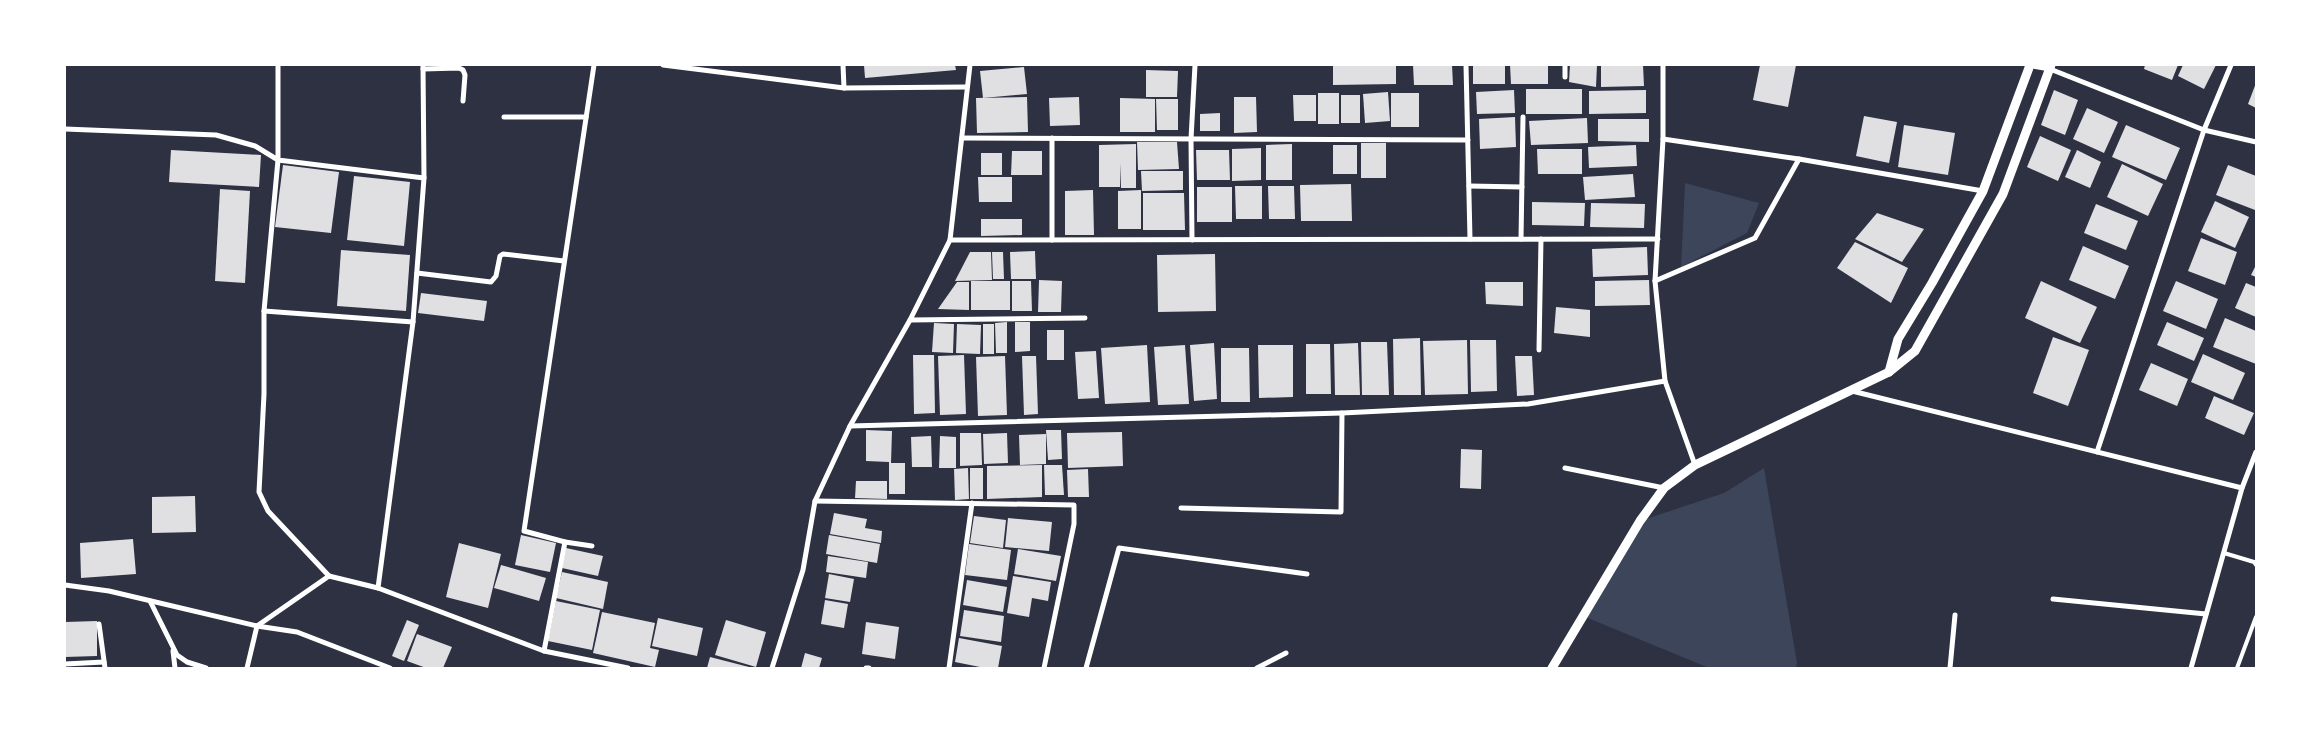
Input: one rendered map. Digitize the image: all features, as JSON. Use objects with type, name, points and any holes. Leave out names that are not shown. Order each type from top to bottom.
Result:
[{"type":"street","points":[[278,65],[278,160],[264,311],[264,394],[259,492],[268,511],[329,576],[378,588],[544,651],[628,668]]},
{"type":"street","points":[[592,546],[565,542],[524,531],[594,65]]},
{"type":"street","points":[[663,65],[844,88],[966,88]]},
{"type":"street","points":[[843,65],[844,88]]},
{"type":"street","points":[[772,668],[803,570],[815,501],[850,426],[910,320],[950,240],[970,65]]},
{"type":"street","points":[[1192,240],[1191,139],[1195,65]]},
{"type":"street","points":[[1466,65],[1470,239]]},
{"type":"street","points":[[1565,65],[1565,77]]},
{"type":"street","points":[[1663,65],[1663,140],[1655,281],[1665,381],[1695,465]]},
{"type":"street","points":[[1888,372],[1898,339],[1932,283],[1983,191],[2029,65],[2050,67],[2204,130],[2256,142]]},
{"type":"street","points":[[2097,452],[2204,130],[2232,65]]},
{"type":"street","points":[[378,588],[413,322],[424,178],[423,67],[459,68],[463,70],[465,75],[463,102]]},
{"type":"street","points":[[1552,668],[1640,521],[1664,488],[1695,465],[1888,372],[1915,351],[2003,194],[2050,67]]},
{"type":"street","points":[[1521,239],[1523,116]]},
{"type":"street","points":[[504,117],[586,117]]},
{"type":"street","points":[[65,129],[216,136],[255,146],[278,160],[424,178]]},
{"type":"street","points":[[962,138],[1468,140]]},
{"type":"street","points":[[1052,138],[1052,240]]},
{"type":"street","points":[[1663,140],[1799,159],[1983,191]]},
{"type":"street","points":[[1655,281],[1755,238],[1799,159]]},
{"type":"street","points":[[1469,186],[1522,187]]},
{"type":"street","points":[[1539,350],[1541,239]]},
{"type":"street","points":[[950,240],[1658,239]]},
{"type":"street","points":[[417,273],[492,282],[496,276],[500,256],[503,254],[564,261]]},
{"type":"street","points":[[264,311],[413,322]]},
{"type":"street","points":[[910,320],[1084,318]]},
{"type":"street","points":[[850,426],[1342,413],[1528,404],[1665,381]]},
{"type":"street","points":[[1850,391],[2242,488]]},
{"type":"street","points":[[1181,508],[1341,512],[1342,413]]},
{"type":"street","points":[[2190,668],[2242,488],[2256,452]]},
{"type":"street","points":[[1565,468],[1664,488]]},
{"type":"street","points":[[815,501],[1074,504],[1074,524],[1044,668]]},
{"type":"street","points":[[949,668],[972,503]]},
{"type":"street","points":[[544,651],[565,542]]},
{"type":"street","points":[[1086,668],[1119,548],[1307,574]]},
{"type":"street","points":[[247,668],[257,626],[329,576]]},
{"type":"street","points":[[65,585],[109,591],[257,626],[296,632],[390,668]]},
{"type":"street","points":[[2053,599],[2206,614]]},
{"type":"street","points":[[150,601],[177,655],[187,662],[206,668]]},
{"type":"street","points":[[1950,668],[1955,614]]},
{"type":"street","points":[[65,664],[104,665],[99,624]]},
{"type":"street","points":[[173,648],[175,668]]},
{"type":"street","points":[[1257,668],[1286,653]]},
{"type":"lane","points":[[2224,553],[2254,562],[2256,565]]},
{"type":"lane","points":[[2237,668],[2256,618]]},
{"type":"shaded area","points":[[1685,183],[1759,203],[1747,233],[1681,267]]},
{"type":"shaded area","points":[[1764,468],[1797,663],[1796,668],[1709,668],[1583,616],[1640,521],[1724,493]]},
{"type":"building","points":[[864,65],[955,65],[956,70],[865,78]]},
{"type":"building","points":[[1333,65],[1396,65],[1396,84],[1333,85]]},
{"type":"building","points":[[1413,65],[1452,65],[1453,85],[1414,85]]},
{"type":"building","points":[[1473,65],[1505,65],[1505,84],[1473,84]]},
{"type":"building","points":[[1510,65],[1548,65],[1548,84],[1511,84]]},
{"type":"building","points":[[1570,65],[1597,65],[1596,87],[1569,82]]},
{"type":"building","points":[[1601,65],[1643,65],[1644,86],[1601,87]]},
{"type":"building","points":[[1760,65],[1796,65],[1788,107],[1753,100]]},
{"type":"building","points":[[2145,65],[2178,65],[2172,80],[2144,69]]},
{"type":"building","points":[[2183,65],[2216,65],[2204,89],[2178,76]]},
{"type":"building","points":[[1024,67],[1027,94],[983,98],[980,71]]},
{"type":"building","points":[[1146,70],[1178,71],[1177,97],[1146,97]]},
{"type":"building","points":[[2256,83],[2256,108],[2248,104]]},
{"type":"building","points":[[1526,89],[1582,89],[1582,114],[1526,114]]},
{"type":"building","points":[[1514,90],[1515,113],[1477,114],[1476,92]]},
{"type":"building","points":[[1646,90],[1646,113],[1589,114],[1589,91]]},
{"type":"building","points":[[2054,90],[2078,100],[2065,135],[2041,125]]},
{"type":"building","points":[[1388,92],[1390,121],[1365,123],[1363,94]]},
{"type":"building","points":[[1318,93],[1339,93],[1339,124],[1318,124]]},
{"type":"building","points":[[1391,93],[1419,93],[1419,127],[1391,127]]},
{"type":"building","points":[[1293,95],[1316,95],[1316,121],[1294,121]]},
{"type":"building","points":[[1341,95],[1360,95],[1360,123],[1341,123]]},
{"type":"building","points":[[1027,97],[1028,132],[977,133],[976,98]]},
{"type":"building","points":[[1079,97],[1080,125],[1050,126],[1049,98]]},
{"type":"building","points":[[1234,97],[1256,97],[1257,132],[1234,133]]},
{"type":"building","points":[[1120,98],[1155,99],[1155,132],[1120,132]]},
{"type":"building","points":[[1156,99],[1178,99],[1178,130],[1157,130]]},
{"type":"building","points":[[2087,108],[2118,122],[2104,153],[2073,139]]},
{"type":"building","points":[[1220,113],[1220,131],[1200,131],[1200,114]]},
{"type":"building","points":[[1864,116],[1897,122],[1889,163],[1856,156]]},
{"type":"building","points":[[1515,117],[1516,147],[1480,149],[1479,119]]},
{"type":"building","points":[[1587,118],[1588,143],[1531,145],[1529,121]]},
{"type":"building","points":[[1598,119],[1649,119],[1649,142],[1598,141]]},
{"type":"building","points":[[1904,125],[1955,133],[1948,175],[1898,167]]},
{"type":"building","points":[[2126,125],[2180,148],[2166,180],[2112,157]]},
{"type":"building","points":[[2040,136],[2071,150],[2058,181],[2027,167]]},
{"type":"building","points":[[1137,142],[1177,142],[1179,169],[1138,170]]},
{"type":"building","points":[[1361,143],[1386,143],[1386,178],[1361,178]]},
{"type":"building","points":[[1136,144],[1136,188],[1121,188],[1120,163],[1120,187],[1099,187],[1099,145]]},
{"type":"building","points":[[1292,144],[1292,180],[1266,180],[1266,145]]},
{"type":"building","points":[[1333,145],[1357,145],[1357,174],[1333,174]]},
{"type":"building","points":[[1636,145],[1637,166],[1589,168],[1588,147]]},
{"type":"building","points":[[1261,148],[1261,180],[1232,181],[1232,149]]},
{"type":"building","points":[[1537,149],[1582,149],[1582,174],[1538,174]]},
{"type":"building","points":[[171,150],[261,155],[259,187],[169,182]]},
{"type":"building","points":[[1196,150],[1229,150],[1230,180],[1197,180]]},
{"type":"building","points":[[2077,150],[2101,162],[2090,188],[2065,177]]},
{"type":"building","points":[[1012,151],[1042,151],[1042,175],[1011,175]]},
{"type":"building","points":[[981,153],[1002,153],[1002,175],[981,175]]},
{"type":"building","points":[[2122,164],[2163,184],[2148,216],[2107,197]]},
{"type":"building","points":[[283,165],[339,172],[331,233],[275,227]]},
{"type":"building","points":[[2228,165],[2256,176],[2255,210],[2216,195]]},
{"type":"building","points":[[1141,171],[1183,171],[1183,190],[1142,191]]},
{"type":"building","points":[[1633,174],[1635,197],[1585,200],[1583,177]]},
{"type":"building","points":[[354,176],[410,182],[404,246],[347,240]]},
{"type":"building","points":[[978,177],[1012,177],[1012,202],[979,202]]},
{"type":"building","points":[[1351,184],[1352,221],[1301,221],[1300,185]]},
{"type":"building","points":[[1235,186],[1262,186],[1262,219],[1236,219]]},
{"type":"building","points":[[1268,186],[1294,186],[1295,219],[1269,219]]},
{"type":"building","points":[[1197,187],[1232,187],[1232,222],[1197,222]]},
{"type":"building","points":[[220,189],[250,191],[245,283],[215,281]]},
{"type":"building","points":[[1093,190],[1094,235],[1065,235],[1065,191]]},
{"type":"building","points":[[1141,190],[1141,229],[1118,229],[1118,191]]},
{"type":"building","points":[[1143,193],[1184,193],[1185,230],[1143,230]]},
{"type":"building","points":[[2215,201],[2249,217],[2235,248],[2201,232]]},
{"type":"building","points":[[1532,202],[1585,203],[1584,226],[1532,225]]},
{"type":"building","points":[[1591,203],[1645,204],[1644,228],[1590,227]]},
{"type":"building","points":[[2096,204],[2138,221],[2126,250],[2084,233]]},
{"type":"building","points":[[1877,213],[1924,229],[1902,262],[1855,239]]},
{"type":"building","points":[[981,219],[1022,219],[1022,235],[981,236]]},
{"type":"building","points":[[2201,238],[2237,252],[2225,285],[2188,271]]},
{"type":"building","points":[[1855,242],[1908,268],[1891,303],[1837,268]]},
{"type":"building","points":[[2083,246],[2129,266],[2115,299],[2069,280]]},
{"type":"building","points":[[1647,247],[1648,275],[1593,277],[1592,249]]},
{"type":"building","points":[[341,250],[410,255],[406,311],[337,306]]},
{"type":"building","points":[[1035,251],[1036,279],[1011,279],[1010,252]]},
{"type":"building","points":[[970,252],[991,252],[992,280],[955,281]]},
{"type":"building","points":[[992,252],[1003,252],[1004,279],[993,279]]},
{"type":"building","points":[[1215,254],[1216,311],[1158,312],[1157,255]]},
{"type":"building","points":[[2256,265],[2256,277],[2251,275]]},
{"type":"building","points":[[1039,280],[1062,281],[1061,312],[1038,312]]},
{"type":"building","points":[[1649,280],[1650,305],[1595,306],[1595,281]]},
{"type":"building","points":[[971,281],[1010,281],[1010,310],[971,310]]},
{"type":"building","points":[[1012,281],[1031,281],[1032,311],[1012,311]]},
{"type":"building","points":[[2041,281],[2097,307],[2080,343],[2025,318]]},
{"type":"building","points":[[2176,281],[2218,299],[2206,329],[2163,311]]},
{"type":"building","points":[[957,282],[969,282],[969,310],[938,309]]},
{"type":"building","points":[[1485,282],[1523,282],[1523,306],[1486,304]]},
{"type":"building","points":[[2246,283],[2256,287],[2256,317],[2235,308]]},
{"type":"building","points":[[421,293],[487,301],[484,321],[418,313]]},
{"type":"building","points":[[1556,307],[1590,310],[1590,337],[1554,333]]},
{"type":"building","points":[[2225,318],[2256,331],[2256,364],[2213,347]]},
{"type":"building","points":[[1007,322],[1007,353],[996,353],[995,323]]},
{"type":"building","points":[[1015,322],[1030,322],[1030,351],[1015,352]]},
{"type":"building","points":[[2167,322],[2204,338],[2194,361],[2157,345]]},
{"type":"building","points":[[934,323],[954,324],[953,353],[932,352]]},
{"type":"building","points":[[957,324],[981,325],[980,354],[956,353]]},
{"type":"building","points":[[983,324],[994,324],[994,354],[983,354]]},
{"type":"building","points":[[1047,330],[1064,330],[1064,360],[1047,360]]},
{"type":"building","points":[[2053,337],[2089,350],[2068,406],[2033,393]]},
{"type":"building","points":[[1420,338],[1421,395],[1394,395],[1393,339]]},
{"type":"building","points":[[1467,340],[1468,394],[1425,395],[1423,341]]},
{"type":"building","points":[[1470,340],[1496,340],[1497,391],[1471,392]]},
{"type":"building","points":[[1361,342],[1387,342],[1389,395],[1362,395]]},
{"type":"building","points":[[1214,343],[1217,399],[1194,401],[1190,345]]},
{"type":"building","points":[[1358,343],[1360,395],[1335,395],[1334,344]]},
{"type":"building","points":[[1306,344],[1330,344],[1331,394],[1306,394]]},
{"type":"building","points":[[1147,345],[1150,402],[1105,404],[1101,348]]},
{"type":"building","points":[[1185,345],[1189,404],[1158,405],[1154,347]]},
{"type":"building","points":[[1258,345],[1293,345],[1293,397],[1259,398]]},
{"type":"building","points":[[1221,348],[1249,348],[1250,402],[1221,402]]},
{"type":"building","points":[[1096,351],[1099,398],[1078,399],[1075,352]]},
{"type":"building","points":[[2203,354],[2245,373],[2233,400],[2191,382]]},
{"type":"building","points":[[913,355],[934,355],[935,413],[914,414]]},
{"type":"building","points":[[964,355],[966,414],[940,415],[938,356]]},
{"type":"building","points":[[1005,356],[1007,415],[978,416],[976,357]]},
{"type":"building","points":[[1022,356],[1036,356],[1038,414],[1024,415]]},
{"type":"building","points":[[1515,356],[1532,356],[1534,395],[1517,396]]},
{"type":"building","points":[[2151,363],[2188,379],[2177,406],[2139,390]]},
{"type":"building","points":[[2214,396],[2254,413],[2244,435],[2205,418]]},
{"type":"building","points":[[866,430],[892,431],[891,463],[905,463],[905,494],[889,494],[889,462],[866,461]]},
{"type":"building","points":[[1046,430],[1061,430],[1062,459],[1048,460]]},
{"type":"building","points":[[1122,432],[1123,466],[1068,468],[1067,433]]},
{"type":"building","points":[[960,433],[981,433],[982,465],[960,466]]},
{"type":"building","points":[[1007,433],[1008,463],[984,464],[983,434]]},
{"type":"building","points":[[1046,434],[1046,464],[1020,465],[1019,435]]},
{"type":"building","points":[[931,436],[932,467],[912,467],[911,437]]},
{"type":"building","points":[[940,436],[956,437],[956,468],[939,468]]},
{"type":"building","points":[[1461,449],[1482,450],[1481,489],[1460,488]]},
{"type":"building","points":[[1042,465],[1042,497],[987,499],[987,466]]},
{"type":"building","points":[[1044,465],[1062,465],[1064,495],[1045,495]]},
{"type":"building","points":[[968,468],[969,499],[955,500],[954,469]]},
{"type":"building","points":[[970,468],[983,468],[983,499],[970,499]]},
{"type":"building","points":[[1088,469],[1089,497],[1068,497],[1067,470]]},
{"type":"building","points":[[856,481],[887,481],[887,499],[855,498]]},
{"type":"building","points":[[195,496],[196,532],[152,533],[152,497]]},
{"type":"building","points":[[834,513],[867,519],[865,528],[882,531],[881,543],[830,534]]},
{"type":"building","points":[[974,516],[1006,520],[1003,548],[970,543]]},
{"type":"building","points":[[1008,518],[1052,522],[1049,551],[1005,547]]},
{"type":"building","points":[[521,535],[556,543],[550,572],[515,565]]},
{"type":"building","points":[[829,535],[880,544],[877,563],[826,554]]},
{"type":"building","points":[[133,539],[136,574],[81,578],[80,543]]},
{"type":"building","points":[[459,543],[501,554],[488,608],[446,597]]},
{"type":"building","points":[[969,544],[1011,550],[1007,580],[965,575]]},
{"type":"building","points":[[566,548],[603,556],[598,576],[562,568]]},
{"type":"building","points":[[1018,549],[1061,556],[1056,581],[1014,574]]},
{"type":"building","points":[[828,556],[868,562],[866,578],[826,572]]},
{"type":"building","points":[[501,565],[546,578],[539,601],[494,588]]},
{"type":"building","points":[[562,572],[608,582],[603,609],[556,598]]},
{"type":"building","points":[[829,574],[854,579],[850,602],[825,598]]},
{"type":"building","points":[[1013,576],[1051,582],[1048,601],[1032,598],[1029,617],[1007,613]]},
{"type":"building","points":[[967,580],[1007,587],[1003,612],[963,605]]},
{"type":"building","points":[[825,600],[848,604],[844,628],[821,624]]},
{"type":"building","points":[[556,601],[600,610],[592,650],[548,641]]},
{"type":"building","points":[[964,610],[1004,616],[1001,642],[960,636]]},
{"type":"building","points":[[602,612],[655,623],[650,648],[659,650],[655,667],[593,653]]},
{"type":"building","points":[[658,618],[703,628],[697,656],[652,646]]},
{"type":"building","points":[[407,620],[419,625],[404,661],[392,656]]},
{"type":"building","points":[[726,620],[766,632],[756,667],[715,655]]},
{"type":"building","points":[[97,621],[97,656],[65,657],[65,622]]},
{"type":"building","points":[[866,622],[899,627],[895,659],[862,654]]},
{"type":"building","points":[[417,634],[452,647],[443,668],[426,668],[407,661]]},
{"type":"building","points":[[959,638],[1002,646],[998,668],[985,668],[955,662]]},
{"type":"building","points":[[805,653],[822,658],[819,668],[801,668]]},
{"type":"building","points":[[710,657],[749,667],[707,668]]}]
